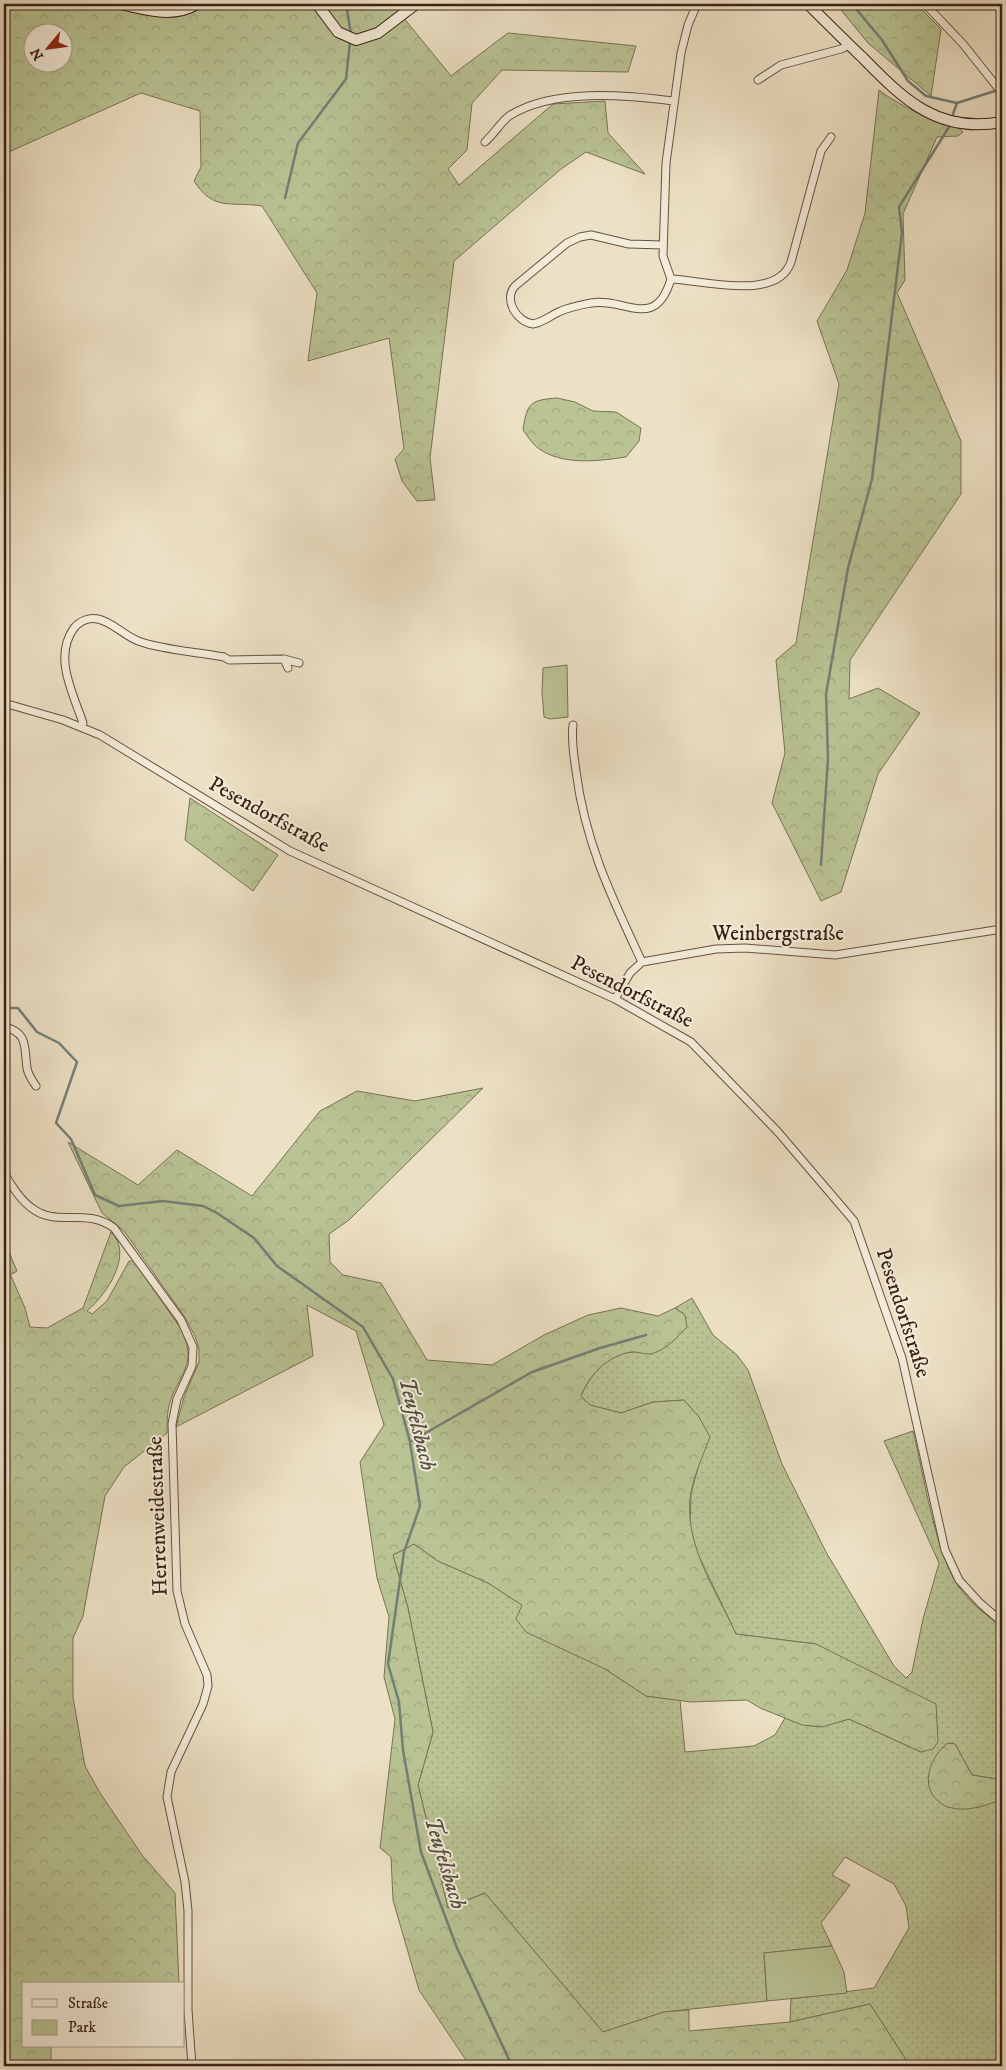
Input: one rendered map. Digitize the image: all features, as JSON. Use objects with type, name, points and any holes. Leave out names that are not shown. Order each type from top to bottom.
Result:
[{"type":"street","points":[[120,4],[169,13],[185,10],[197,4]]},
{"type":"street","points":[[317,4],[338,32],[356,40],[378,32],[416,4]]},
{"type":"street","points":[[671,279],[663,262],[666,163],[673,101],[684,38],[697,4]]},
{"type":"street","points":[[808,4],[896,91],[929,113],[943,119],[967,124],[1002,122]]},
{"type":"street","points":[[925,4],[966,48],[1002,93]]},
{"type":"street","points":[[758,80],[781,66],[833,52],[849,45]]},
{"type":"street","points":[[485,142],[508,117],[551,101],[580,96],[673,101]]},
{"type":"street","points":[[671,279],[746,287],[772,281],[784,274],[791,262],[823,147],[831,137]]},
{"type":"street","points":[[663,245],[629,244],[591,235],[580,236],[567,243],[515,286],[510,292],[510,300],[520,318],[533,324],[561,310],[595,302],[642,310],[651,307],[661,299],[671,279]]},
{"type":"street","points":[[82,727],[83,723],[68,683],[66,660],[72,632],[77,625],[88,619],[105,621],[122,634],[142,643],[224,657],[229,660],[284,659],[299,663]]},
{"type":"street","points":[[284,659],[288,668]]},
{"type":"street","name":"Pesendorfstraße","points":[[4,703],[82,727],[129,753],[290,851],[615,999],[691,1042],[772,1126],[854,1221],[902,1358],[945,1550],[959,1580],[980,1603],[1002,1622]]},
{"type":"street","points":[[573,725],[571,737],[580,802],[590,838],[601,874],[642,962],[630,973],[615,999]]},
{"type":"street","name":"Weinbergstraße","points":[[642,962],[716,949],[745,948],[835,955],[1002,929]]},
{"type":"street","points":[[4,1027],[16,1032],[25,1043],[27,1070],[36,1086]]},
{"type":"street","name":"Herrenweidestraße","points":[[4,1173],[24,1201],[41,1214],[49,1217],[98,1218],[114,1228],[181,1320],[193,1347],[192,1366],[177,1399],[172,1424],[176,1591],[185,1624],[207,1675],[208,1686],[202,1704],[170,1772],[167,1797],[186,1892],[188,2010],[192,2066]]},
{"type":"green space","points":[[4,4],[394,4],[451,76],[508,33],[636,46],[628,72],[502,70],[472,103],[467,150],[448,169],[459,185],[553,104],[605,101],[608,133],[645,174],[586,152],[561,169],[454,261],[430,458],[435,500],[417,501],[402,481],[395,459],[404,449],[389,338],[308,361],[317,293],[262,206],[216,201],[201,191],[194,181],[201,167],[200,111],[141,93],[4,154]]},
{"type":"green space","points":[[836,4],[916,4],[941,29],[931,96],[868,43]]},
{"type":"green space","points":[[879,90],[915,112],[963,132],[958,136],[937,137],[903,214],[905,280],[897,293],[961,441],[961,494],[850,660],[849,699],[878,688],[920,713],[878,774],[841,892],[821,901],[772,803],[785,753],[776,660],[796,643],[839,384],[817,321],[847,270],[865,213]]},
{"type":"green space","points":[[557,398],[575,402],[593,411],[616,412],[641,428],[639,441],[626,457],[581,461],[558,458],[548,454],[536,446],[523,430],[526,414],[531,405],[541,400]]},
{"type":"green space","points":[[567,665],[568,717],[550,719],[544,717],[543,668]]},
{"type":"green space","points":[[190,798],[278,855],[253,891],[185,840]]},
{"type":"green space","points":[[483,1088],[349,1220],[329,1234],[330,1262],[343,1275],[381,1283],[427,1360],[492,1365],[544,1335],[588,1315],[621,1308],[658,1316],[675,1308],[685,1315],[687,1327],[668,1345],[651,1354],[631,1352],[622,1354],[607,1362],[594,1374],[581,1396],[590,1405],[621,1413],[653,1402],[684,1400],[699,1417],[710,1437],[691,1492],[691,1529],[703,1565],[736,1634],[816,1644],[936,1704],[938,1742],[933,1749],[921,1752],[849,1719],[822,1727],[802,1725],[760,1708],[747,1700],[691,1702],[646,1696],[605,1669],[526,1632],[516,1619],[522,1605],[488,1583],[438,1561],[414,1544],[393,1555],[408,1608],[433,1732],[418,1785],[448,1908],[485,1893],[603,2032],[664,2012],[689,2010],[689,2031],[790,2022],[870,2004],[910,2066],[470,2066],[419,1990],[393,1900],[391,1857],[380,1848],[395,1719],[384,1677],[389,1617],[377,1578],[360,1462],[384,1425],[356,1331],[307,1305],[313,1356],[176,1427],[184,1397],[199,1362],[199,1349],[195,1336],[184,1316],[124,1231],[102,1213],[68,1142],[138,1185],[177,1150],[252,1196],[320,1111],[357,1091],[415,1101]]},
{"type":"green space","points":[[111,1232],[117,1241],[120,1251],[119,1262],[102,1295],[87,1311],[92,1314],[107,1301],[129,1261],[134,1261],[181,1329],[187,1348],[187,1363],[170,1404],[167,1418],[167,1433],[124,1467],[105,1496],[83,1616],[73,1638],[73,1697],[85,1766],[100,1793],[142,1855],[175,1893],[179,1982],[22,1982],[22,2048],[51,2048],[51,2066],[4,2066],[4,1279],[11,1276],[25,1308],[30,1327],[47,1328],[83,1308]]},
{"type":"green space","points":[[4,1240],[17,1271],[4,1279]]},
{"type":"green space","points":[[692,1298],[713,1335],[737,1355],[748,1370],[782,1464],[826,1552],[894,1666],[906,1678],[912,1672],[923,1619],[939,1563],[884,1441],[913,1431],[935,1527],[947,1564],[963,1593],[1002,1627],[1002,1780],[972,1775],[955,1744],[948,1743],[942,1748],[993,1803],[1002,1799],[1002,2066],[910,2066],[870,2004],[790,2022],[791,1999],[874,1988],[909,1928],[906,1906],[894,1884],[845,1857],[832,1875],[850,1885],[821,1923],[832,1946],[764,1953],[767,2001],[664,2012],[603,2032],[485,1893],[448,1908],[418,1785],[433,1732],[408,1608],[393,1555],[414,1544],[438,1561],[488,1583],[522,1605],[605,1669],[646,1696],[680,1700],[685,1752],[754,1746],[775,1735],[785,1718],[810,1726],[823,1726],[849,1719],[921,1752],[937,1741],[816,1644],[736,1634],[696,1550],[690,1525],[691,1493],[698,1468],[699,1417],[684,1400],[653,1402],[621,1413],[590,1405],[581,1396],[589,1381],[600,1367],[615,1357],[634,1352],[652,1354],[685,1315],[675,1308]]},
{"type":"green space","points":[[948,1743],[955,1744],[972,1775],[1002,1780],[1002,1799],[970,1809],[952,1808],[938,1801],[929,1787],[929,1770],[932,1762]]},
{"type":"green space","points":[[832,1946],[844,1972],[847,1993],[767,2001],[764,1953]]},
{"type":"waterway","points":[[346,4],[351,34]]},
{"type":"waterway","points":[[852,4],[882,40],[908,81],[926,96],[957,103],[998,90]]},
{"type":"waterway","points":[[285,198],[298,143],[346,79],[350,42]]},
{"type":"waterway","points":[[953,114],[957,103]]},
{"type":"waterway","points":[[821,865],[828,758],[826,694],[848,568],[872,479],[902,233],[899,207],[949,127]]},
{"type":"waterway","name":"Teufelsbach","points":[[4,1008],[18,1008],[37,1032],[59,1043],[77,1062],[56,1123],[71,1139],[95,1195],[119,1206],[163,1201],[203,1206],[217,1213],[254,1238],[277,1266],[363,1327],[393,1379],[410,1442],[420,1506],[404,1552],[388,1664],[399,1702],[403,1750],[421,1852],[457,1948],[512,2066]]},
{"type":"waterway","points":[[410,1442],[532,1372],[600,1348],[646,1335]]}]
